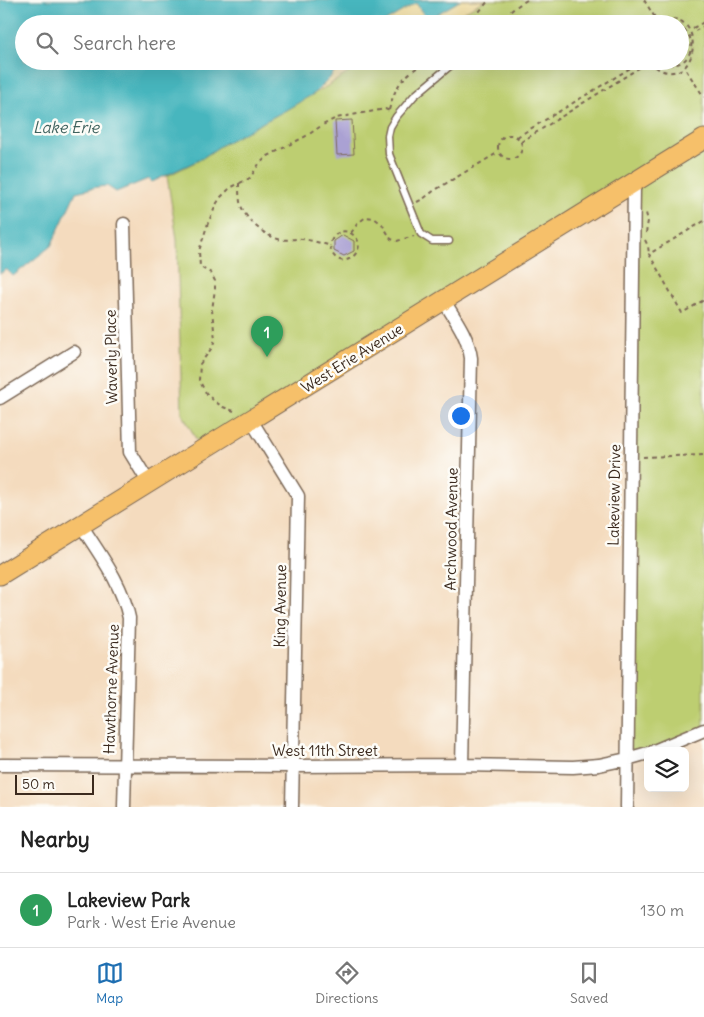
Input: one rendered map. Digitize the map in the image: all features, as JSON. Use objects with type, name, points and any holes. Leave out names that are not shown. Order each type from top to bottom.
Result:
[{"type":"main road","name":"West Erie Avenue","points":[[0,576],[704,139]]},
{"type":"street","name":"Lakeview Drive","points":[[627,807],[634,183]]},
{"type":"street","name":"Waverly Place","points":[[124,224],[130,452],[149,483]]},
{"type":"street","name":"Archwood Avenue","points":[[444,300],[466,338],[471,358],[462,766]]},
{"type":"street","points":[[0,398],[74,352]]},
{"type":"street","name":"King Avenue","points":[[251,420],[298,496],[292,807]]},
{"type":"street","name":"Hawthorne Avenue","points":[[81,525],[114,577],[124,599],[129,618],[124,807]]},
{"type":"street","points":[[664,747],[704,730]]},
{"type":"street","name":"West 11th Street","points":[[0,765],[573,767],[599,765],[644,754]]},
{"type":"lane","points":[[445,70],[414,96],[396,117],[390,127],[388,136],[390,154],[421,234],[432,241],[449,241]]},
{"type":"path","points":[[476,15],[489,0]]},
{"type":"path","points":[[508,15],[513,8],[527,0]]},
{"type":"path","points":[[644,0],[652,15]]},
{"type":"path","points":[[689,55],[692,48],[692,40],[689,33],[704,22]]},
{"type":"path","points":[[689,24],[695,31],[704,26]]},
{"type":"path","points":[[389,110],[396,90],[405,77],[415,70]]},
{"type":"path","points":[[517,137],[628,70]]},
{"type":"path","points":[[521,142],[636,70]]},
{"type":"path","points":[[660,70],[668,73],[683,70]]},
{"type":"path","points":[[687,70],[704,97]]},
{"type":"path","points":[[613,79],[616,83]]},
{"type":"path","points":[[586,96],[588,100]]},
{"type":"path","points":[[234,411],[214,401],[206,393],[200,380],[200,364],[215,340],[212,310],[215,289],[211,273],[200,267],[199,251],[208,223],[221,197],[230,188],[250,178],[259,164],[268,156],[336,118],[385,109],[389,110],[396,117]]},
{"type":"path","points":[[555,114],[558,119]]},
{"type":"path","points":[[509,134],[517,137],[521,142],[521,150],[513,158],[505,158],[499,152],[498,144],[502,137],[509,134]]},
{"type":"path","points":[[410,205],[499,152]]},
{"type":"path","points":[[239,183],[241,206],[246,215],[262,230],[275,238],[288,240],[302,239],[330,246]]},
{"type":"path","points":[[646,208],[648,221],[645,240],[649,254],[682,313],[704,300]]},
{"type":"path","points":[[350,233],[366,217],[374,218],[382,224],[391,239],[397,241],[421,234]]},
{"type":"path","points":[[649,254],[704,220]]},
{"type":"path","points":[[346,231],[356,238],[358,250],[351,260],[346,261],[332,255],[330,246],[333,237],[340,232],[346,231]]},
{"type":"path","points":[[631,457],[704,455]]},
{"type":"green space","points":[[461,0],[704,0],[704,730],[659,747],[644,747],[644,753],[627,759],[633,183],[202,450],[182,413],[177,239],[167,176],[201,159],[223,144],[314,93],[334,70],[689,70],[689,15],[411,15]]},
{"type":"sand","points":[[390,0],[485,0],[458,15],[371,15]]},
{"type":"sand","points":[[317,70],[354,70],[308,97],[305,90]]},
{"type":"water","name":"Lake Erie","points":[[0,0],[461,0],[436,15],[424,15],[416,3],[396,15],[15,15],[15,70],[336,70],[315,93],[223,144],[201,159],[152,182],[148,179],[116,192],[107,186],[76,192],[51,246],[13,276],[6,269],[0,274]]},
{"type":"building","points":[[352,120],[354,154],[337,155],[335,121]]},
{"type":"building","points":[[343,235],[354,241],[354,251],[344,256],[334,251],[334,241]]},
{"type":"place","name":"Lakeview Park","points":[[267,357]]}]
